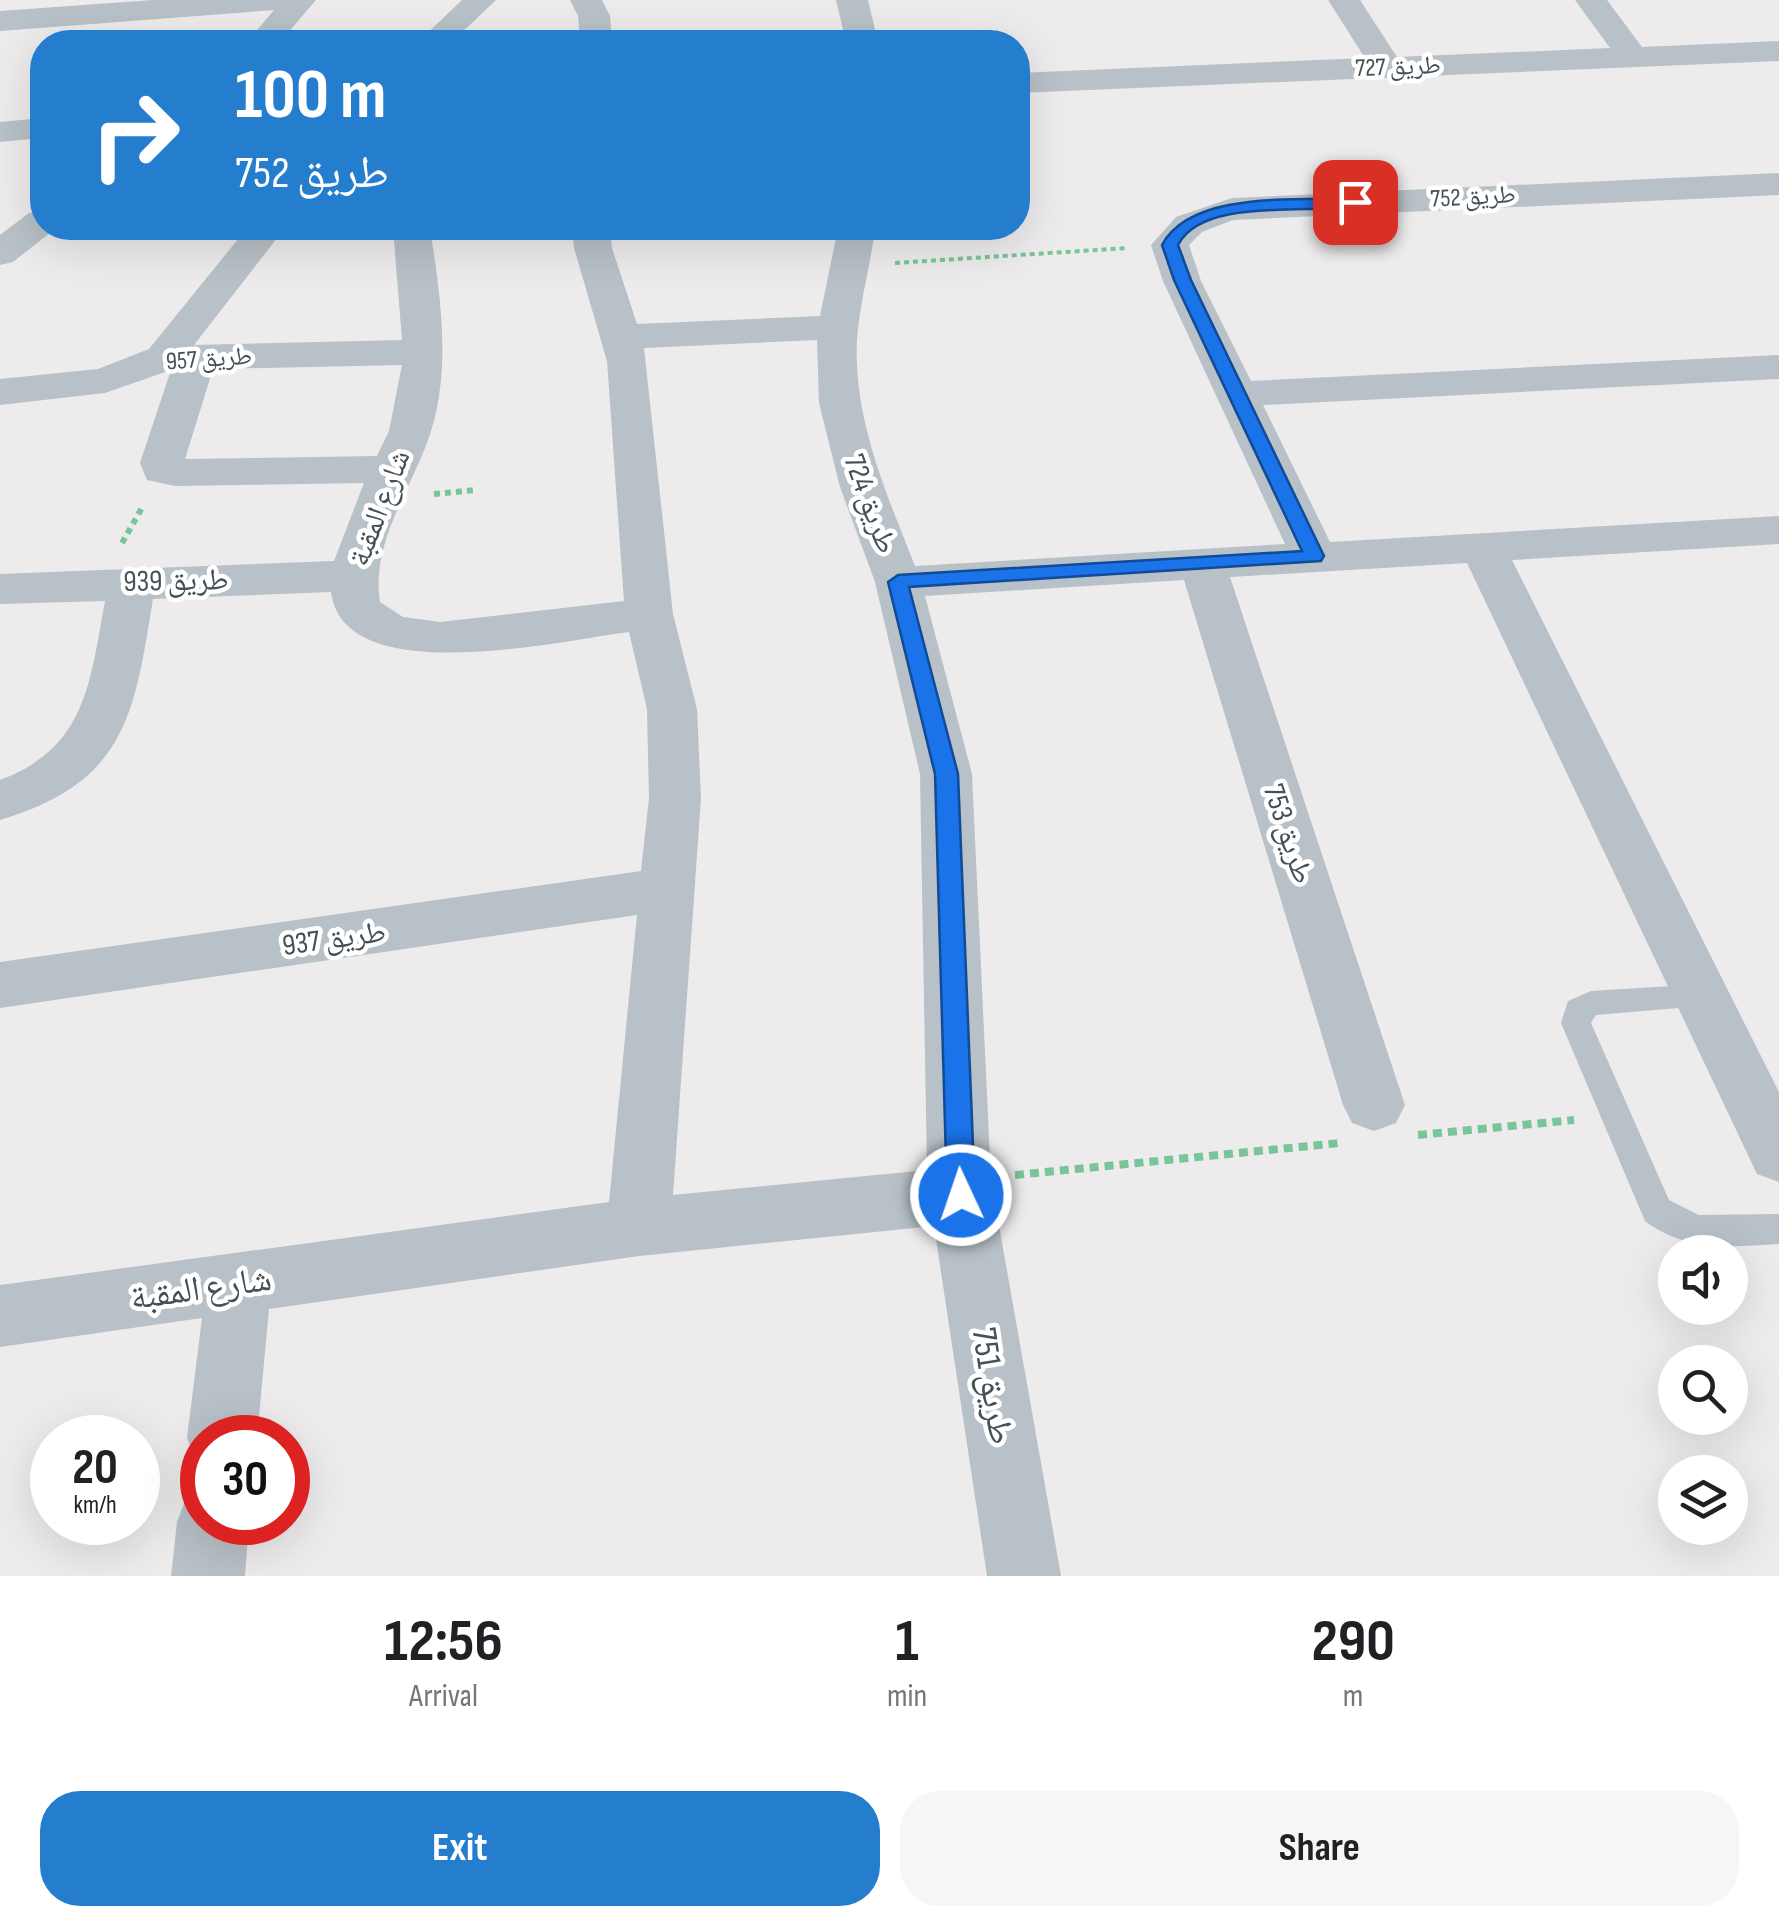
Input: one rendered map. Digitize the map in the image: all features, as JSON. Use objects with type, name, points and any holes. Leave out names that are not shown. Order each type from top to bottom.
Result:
[{"type":"street","points":[[0,21],[279,0]]},
{"type":"street","points":[[274,30],[300,0]]},
{"type":"street","points":[[447,30],[480,0]]},
{"type":"street","points":[[586,0],[594,16],[595,30]]},
{"type":"street","points":[[852,0],[859,30]]},
{"type":"street","points":[[1344,0],[1388,68]]},
{"type":"street","points":[[1591,0],[1633,57]]},
{"type":"street","name":"طريق 727","points":[[1030,83],[1779,51]]},
{"type":"street","points":[[0,132],[30,129]]},
{"type":"street","name":"طريق 752","points":[[1170,245],[1178,230],[1196,219],[1232,209],[1777,187]]},
{"type":"street","points":[[0,217],[30,219]]},
{"type":"street","points":[[0,254],[30,230]]},
{"type":"street","points":[[258,240],[180,358],[163,470],[175,473],[393,469]]},
{"type":"street","name":"شارع المقبة","points":[[413,240],[423,352],[421,388],[410,431],[378,500],[352,576],[357,610],[390,632],[440,638],[649,614]]},
{"type":"street","points":[[592,240],[628,361],[649,614],[672,709],[675,798],[639,1227]]},
{"type":"street","points":[[1170,245],[1182,280],[1314,556]]},
{"type":"street","name":"طريق 724","points":[[853,247],[838,327],[836,364],[848,444],[898,582],[946,774],[960,1188]]},
{"type":"street","points":[[621,337],[838,327]]},
{"type":"street","name":"طريق 957","points":[[0,392],[104,380],[180,358],[423,352]]},
{"type":"street","points":[[1239,394],[1779,366]]},
{"type":"street","points":[[898,582],[1779,530]]},
{"type":"street","points":[[1482,547],[1779,1155]]},
{"type":"street","name":"طريق 753","points":[[1202,563],[1366,1123]]},
{"type":"street","name":"طريق 939","points":[[0,589],[352,576]]},
{"type":"street","points":[[0,802],[26,794],[64,772],[92,744],[106,714],[116,582]]},
{"type":"street","name":"طريق 937","points":[[0,985],[668,890]]},
{"type":"street","name":"شارع المقبة","points":[[0,1316],[639,1227],[960,1188]]},
{"type":"street","name":"طريق 751","points":[[960,1188],[1024,1576]]},
{"type":"street","points":[[225,1415],[239,1284]]},
{"type":"street","points":[[208,1576],[211,1545]]},
{"type":"lane","points":[[1703,996],[1605,1000],[1579,1010],[1576,1022],[1657,1210],[1672,1224],[1692,1232],[1779,1230]]},
{"type":"path","points":[[853,247],[1170,245]]},
{"type":"path","points":[[116,582],[163,470]]},
{"type":"path","points":[[1416,1136],[1615,1116]]},
{"type":"path","points":[[960,1188],[1366,1123]]},
{"type":"route","points":[[961,1195],[946,774],[898,582],[1314,556],[1182,280],[1170,245],[1178,230],[1196,219],[1232,209],[1355,202]]}]
